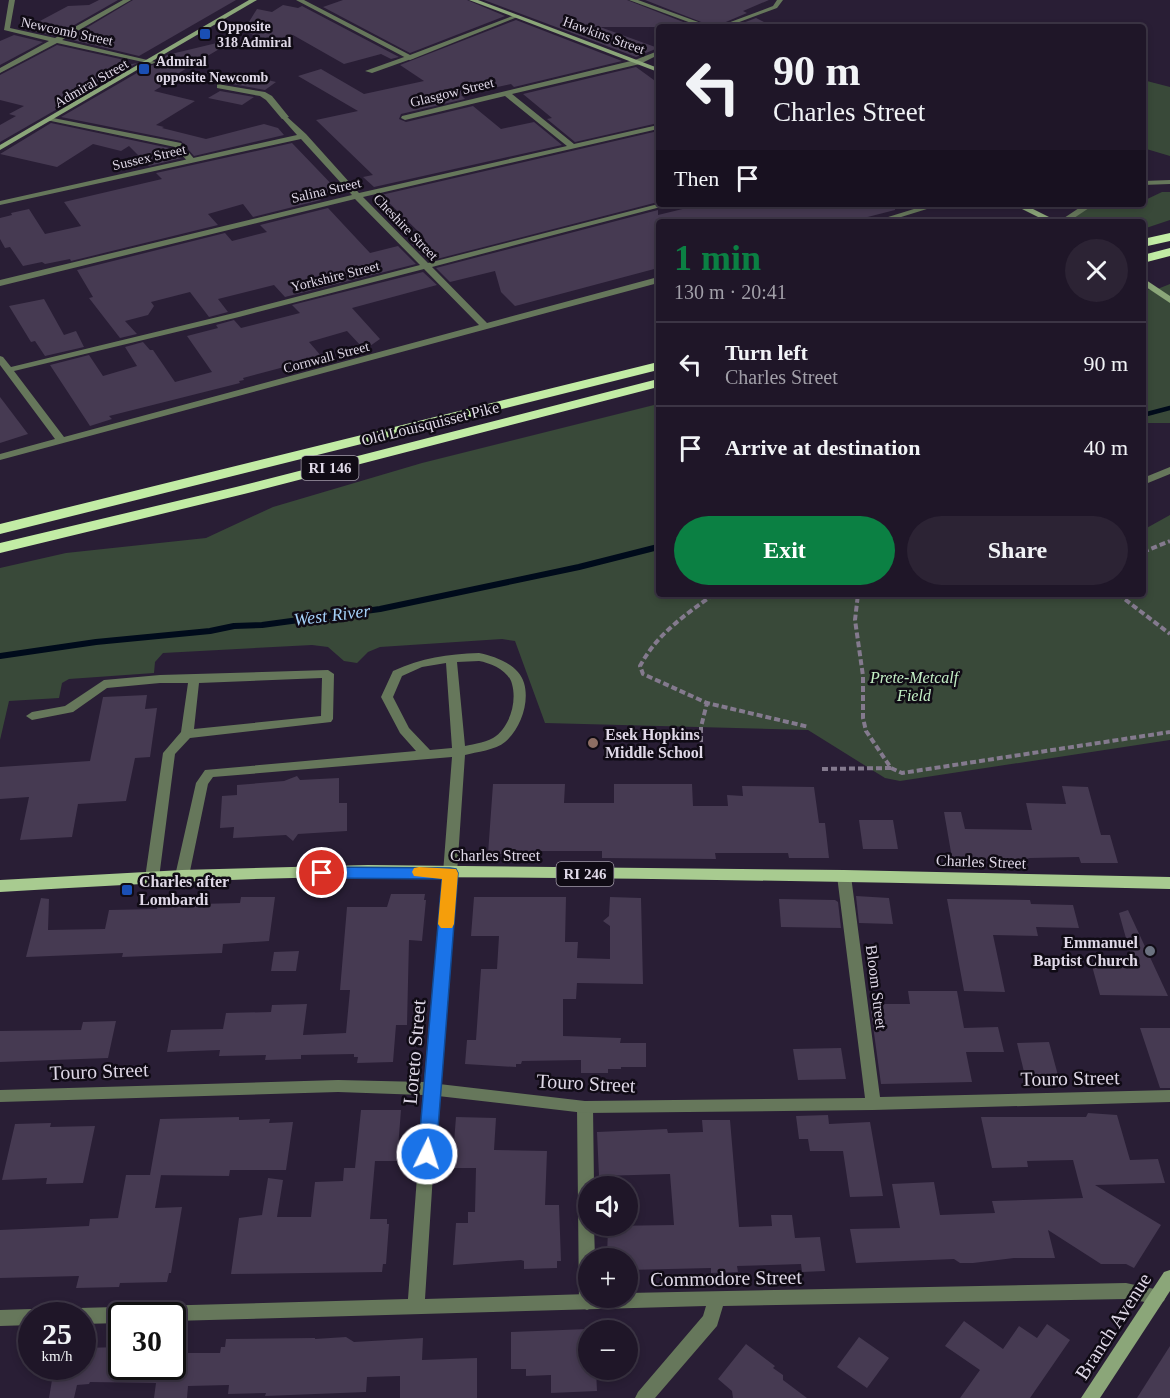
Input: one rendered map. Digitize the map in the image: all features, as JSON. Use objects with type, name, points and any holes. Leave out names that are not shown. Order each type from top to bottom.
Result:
[{"type":"highway","points":[[1146,242],[1170,237]]},
{"type":"highway","points":[[1146,258],[1170,252]]},
{"type":"highway","name":"Old Louisquisset Pike","points":[[0,529],[252,469],[656,367]]},
{"type":"highway","name":"Old Louisquisset Pike","points":[[0,548],[259,486],[656,384]]},
{"type":"main road","name":"Admiral Street","points":[[0,148],[152,62],[254,0]]},
{"type":"main road","name":"Hawkins Street","points":[[472,0],[656,69]]},
{"type":"main road","points":[[1022,207],[1048,219]]},
{"type":"main road","points":[[1146,283],[1169,299]]},
{"type":"main road","name":"Charles Street","points":[[1,889],[182,876],[368,871],[844,876],[1170,883]]},
{"type":"main road","name":"Branch Avenue","points":[[1090,1398],[1170,1277]]},
{"type":"street","name":"Newcomb Street","points":[[12,0],[6,29],[152,62]]},
{"type":"street","points":[[0,71],[128,0]]},
{"type":"street","points":[[299,0],[410,58]]},
{"type":"street","points":[[632,0],[701,24]]},
{"type":"street","points":[[727,24],[777,3]]},
{"type":"street","points":[[369,71],[410,58],[517,16]]},
{"type":"street","name":"Glasgow Street","points":[[405,118],[637,62],[656,54]]},
{"type":"street","name":"Cheshire Street","points":[[220,86],[262,94],[269,98],[357,196],[486,327]]},
{"type":"street","name":"Glasgow Street","points":[[506,93],[573,147]]},
{"type":"street","points":[[51,119],[178,145],[192,161]]},
{"type":"street","name":"Salina Street","points":[[0,283],[357,196],[656,127]]},
{"type":"street","name":"Sussex Street","points":[[0,204],[303,136]]},
{"type":"street","points":[[1146,183],[1170,182]]},
{"type":"street","name":"Yorkshire Street","points":[[8,370],[656,207]]},
{"type":"street","points":[[886,219],[928,207]]},
{"type":"street","points":[[1067,219],[1086,207]]},
{"type":"street","name":"Cornwall Street","points":[[0,457],[656,281]]},
{"type":"street","points":[[0,359],[62,441]]},
{"type":"street","points":[[1146,481],[1170,470]]},
{"type":"street","points":[[182,876],[202,783],[209,773],[427,755],[459,752],[499,741],[512,726],[519,706],[518,682],[505,668],[490,659],[451,658],[419,663],[396,674],[387,697],[404,730],[427,755]]},
{"type":"street","name":"Loreto Street","points":[[417,1306],[431,1089],[459,752],[451,658]]},
{"type":"street","points":[[32,716],[69,709],[104,684],[159,679],[328,674],[327,719],[187,734],[175,745],[169,753],[152,878]]},
{"type":"street","points":[[187,734],[194,679]]},
{"type":"street","name":"Bloom Street","points":[[844,876],[873,1104]]},
{"type":"street","name":"Touro Street","points":[[0,1096],[338,1086],[431,1089],[585,1107],[873,1104],[1170,1096]]},
{"type":"street","points":[[585,1107],[586,1248]]},
{"type":"street","name":"Commodore Street","points":[[638,1300],[1126,1291],[1158,1296]]},
{"type":"street","points":[[644,1398],[711,1320],[716,1298]]},
{"type":"street","name":"Commodore Street","points":[[96,1315],[578,1302]]},
{"type":"street","points":[[0,1318],[18,1317]]},
{"type":"path","points":[[1146,551],[1170,541]]},
{"type":"path","points":[[710,597],[673,624],[645,655],[640,666],[643,674],[707,703],[808,727]]},
{"type":"path","points":[[858,597],[855,620],[863,676],[863,718],[866,730],[891,768]]},
{"type":"path","points":[[1122,597],[1170,634]]},
{"type":"path","points":[[701,742],[701,727],[707,703]]},
{"type":"path","points":[[822,769],[891,768],[902,773],[1170,732]]},
{"type":"green space","points":[[1146,81],[1170,87],[1170,156],[1146,149]]},
{"type":"green space","points":[[1162,192],[1170,192],[1170,220],[1146,228],[1146,219],[1067,219],[1084,207],[1146,207],[1146,200]]},
{"type":"green space","points":[[1170,284],[1170,423],[1146,423],[1146,289],[1155,290]]},
{"type":"green space","name":"Prete-Metcalf Field","points":[[656,404],[656,597],[1146,597],[1146,528],[1170,515],[1170,740],[900,781],[885,778],[808,730],[545,723],[515,641],[502,639],[380,647],[368,652],[357,663],[344,661],[328,647],[312,645],[163,653],[155,662],[154,673],[69,679],[62,683],[59,698],[9,701],[0,740],[0,568],[66,553],[206,538],[273,507],[422,463]]},
{"type":"building","points":[[99,0],[118,0],[55,36],[25,29],[68,6],[89,5]]},
{"type":"building","points":[[133,0],[236,0],[139,56],[68,39]]},
{"type":"building","points":[[343,0],[467,0],[505,16],[410,53],[323,7]]},
{"type":"building","points":[[484,0],[627,0],[688,24],[656,24],[656,27],[600,27],[656,47],[636,57]]},
{"type":"building","points":[[645,0],[769,0],[743,11],[747,13],[721,24],[706,24]]},
{"type":"building","points":[[283,5],[298,8],[302,6],[399,57],[391,59],[381,54],[344,64],[293,35],[266,42],[244,30],[257,9],[272,12]]},
{"type":"building","points":[[756,18],[768,24],[740,24]]},
{"type":"building","points":[[516,20],[622,61],[514,87],[511,84],[461,95],[465,99],[401,114],[399,119],[406,122],[473,106],[501,129],[534,122],[562,145],[374,187],[363,177],[373,175],[316,120],[358,111],[298,76],[321,69],[364,94],[424,81],[400,65]]},
{"type":"building","points":[[14,35],[43,42],[0,65],[0,41]]},
{"type":"building","points":[[225,41],[226,45],[167,80],[170,81],[154,91],[195,101],[156,125],[206,139],[264,124],[278,128],[284,135],[194,156],[181,141],[61,117],[149,66],[157,64],[167,55]]},
{"type":"building","points":[[57,45],[129,61],[122,66],[137,63],[0,142],[0,125],[16,116],[9,114],[24,106],[0,100],[0,75]]},
{"type":"building","points":[[636,67],[656,82],[656,123],[575,142],[547,119],[552,118],[523,94]]},
{"type":"building","points":[[246,75],[276,82],[265,90],[232,84]]},
{"type":"building","points":[[220,91],[254,97],[242,105],[208,98]]},
{"type":"building","points":[[51,123],[174,149],[182,158],[149,166],[129,146],[121,151],[93,144],[57,167],[0,154]]},
{"type":"building","points":[[656,131],[656,203],[429,261],[411,243],[424,239],[422,238],[424,237],[381,195]]},
{"type":"building","points":[[292,143],[339,192],[321,200],[253,217],[243,204],[208,214],[218,225],[71,261],[70,259],[23,266],[10,247],[5,248],[0,239],[0,218],[12,215],[11,213],[29,209],[45,234],[81,226],[64,202],[162,179],[156,173]]},
{"type":"building","points":[[691,207],[895,207],[895,210],[860,219],[656,219],[656,269],[515,306],[501,292],[495,271],[450,282],[436,268],[658,210],[658,215]]},
{"type":"building","points":[[328,208],[370,253],[398,246],[416,264],[285,297],[274,285],[218,299],[228,312],[209,317],[190,292],[151,302],[154,306],[148,315],[125,321],[137,334],[120,338],[89,298],[93,297],[77,270],[225,233],[232,241],[267,232],[260,225]]},
{"type":"building","points":[[423,272],[437,285],[352,308],[380,339],[370,346],[362,347],[347,331],[309,342],[322,357],[243,378],[244,380],[239,381],[240,383],[109,416],[112,419],[90,426],[50,365],[89,355],[103,376],[137,366],[125,347],[143,342],[150,350],[153,350],[175,382],[212,372],[187,336],[218,328],[216,325],[234,320],[241,328],[300,313],[292,305]]},
{"type":"building","points":[[44,299],[64,335],[76,331],[84,347],[45,356],[35,341],[31,342],[9,306]]},
{"type":"building","points":[[0,397],[28,434],[0,443]]},
{"type":"building","points":[[147,695],[145,709],[157,708],[150,757],[135,758],[126,801],[78,804],[72,837],[20,840],[29,797],[0,799],[0,767],[90,761],[103,697]]},
{"type":"building","points":[[297,776],[300,780],[339,778],[339,803],[347,803],[347,831],[298,834],[293,841],[286,835],[233,838],[234,827],[220,828],[222,796],[237,795],[237,785],[284,781]]},
{"type":"building","points":[[493,784],[565,784],[564,803],[614,803],[614,784],[692,784],[693,806],[728,806],[727,795],[743,796],[742,786],[814,787],[819,823],[825,823],[829,858],[789,858],[788,853],[715,853],[716,859],[602,858],[602,851],[530,851],[530,854],[488,854]]},
{"type":"building","points":[[1062,786],[1088,787],[1101,835],[1110,835],[1118,863],[1081,863],[1079,857],[1030,858],[1018,861],[952,858],[944,812],[961,812],[965,829],[1032,830],[1026,803],[1066,804]]},
{"type":"building","points":[[859,820],[893,820],[898,849],[863,849]]},
{"type":"building","points":[[391,894],[425,894],[424,900],[426,900],[422,941],[409,940],[407,1025],[396,1025],[393,1062],[357,1063],[358,1057],[354,1057],[354,1054],[301,1055],[301,1059],[265,1060],[266,1055],[219,1056],[220,1050],[167,1052],[171,1030],[223,1029],[226,1013],[271,1012],[272,1005],[307,1004],[303,1035],[346,1033],[350,990],[340,990],[347,907],[387,907]]},
{"type":"building","points":[[856,896],[889,898],[893,924],[859,923]]},
{"type":"building","points":[[241,897],[275,897],[269,941],[223,944],[222,953],[122,957],[123,953],[26,957],[41,898],[49,899],[48,930],[105,929],[109,910],[157,909],[158,905],[240,903]]},
{"type":"building","points":[[474,897],[566,897],[565,942],[578,942],[577,958],[610,959],[610,926],[603,921],[609,916],[610,897],[641,898],[643,984],[577,983],[576,999],[563,999],[563,1036],[621,1038],[620,1043],[646,1043],[646,1067],[608,1069],[608,1073],[581,1073],[581,1060],[522,1061],[521,1064],[516,1064],[516,1067],[465,1064],[467,1040],[476,1040],[481,969],[497,969],[499,936],[471,936]]},
{"type":"building","points":[[779,899],[835,900],[838,902],[841,928],[781,927]]},
{"type":"building","points":[[947,899],[1030,900],[1031,904],[1073,905],[1079,928],[1036,927],[1038,936],[993,935],[1005,992],[964,991]]},
{"type":"building","points":[[1128,910],[1168,996],[1100,995],[1092,966],[1134,967],[1119,913]]},
{"type":"building","points":[[299,951],[296,971],[271,971],[274,952]]},
{"type":"building","points":[[908,991],[957,991],[964,1028],[998,1027],[1004,1052],[966,1052],[972,1082],[881,1084],[870,1004],[910,1004]]},
{"type":"building","points":[[116,1021],[108,1058],[0,1062],[0,1031],[81,1030],[83,1022]]},
{"type":"building","points":[[1140,1028],[1170,1028],[1170,1088],[1160,1088]]},
{"type":"building","points":[[1049,1042],[1059,1079],[1033,1082],[1026,1080],[1017,1043]]},
{"type":"building","points":[[841,1048],[846,1079],[798,1080],[793,1049]]},
{"type":"building","points":[[361,1110],[401,1110],[397,1161],[375,1161],[370,1219],[387,1219],[387,1224],[389,1224],[386,1264],[383,1264],[382,1272],[231,1274],[239,1218],[262,1215],[268,1178],[283,1180],[277,1217],[311,1217],[315,1182],[343,1181],[344,1168],[355,1168]]},
{"type":"building","points":[[1088,1113],[1117,1115],[1130,1160],[1158,1159],[1165,1183],[1095,1185],[1161,1225],[1134,1268],[1126,1264],[1101,1264],[1048,1230],[1055,1258],[1014,1258],[973,1263],[960,1263],[954,1259],[856,1263],[850,1229],[900,1228],[892,1184],[934,1182],[940,1215],[995,1213],[992,1201],[1083,1198],[1073,1160],[1027,1161],[1028,1167],[992,1168],[981,1117],[1086,1117]]},
{"type":"building","points":[[828,1115],[829,1124],[870,1122],[883,1196],[850,1197],[843,1151],[810,1151],[808,1139],[799,1139],[796,1116]]},
{"type":"building","points":[[239,1117],[239,1120],[270,1119],[269,1123],[293,1122],[286,1170],[230,1170],[229,1176],[150,1175],[160,1119]]},
{"type":"building","points":[[456,1117],[496,1118],[494,1150],[547,1151],[545,1205],[559,1205],[561,1261],[557,1261],[557,1268],[524,1269],[524,1261],[521,1260],[453,1265],[456,1223],[468,1223],[468,1212],[475,1212],[476,1168],[452,1168]]},
{"type":"building","points":[[702,1120],[730,1120],[739,1227],[772,1226],[771,1215],[792,1215],[795,1238],[820,1237],[825,1271],[802,1272],[801,1264],[737,1266],[738,1272],[711,1273],[711,1268],[638,1270],[638,1248],[607,1248],[608,1236],[638,1236],[638,1226],[674,1225],[670,1174],[599,1176],[597,1132],[667,1129],[668,1133],[703,1132]]},
{"type":"building","points":[[51,1123],[50,1127],[95,1126],[83,1183],[46,1184],[47,1178],[2,1180],[15,1124]]},
{"type":"building","points":[[126,1175],[161,1175],[155,1208],[182,1207],[171,1273],[169,1273],[167,1282],[120,1283],[119,1287],[76,1288],[79,1276],[0,1278],[0,1230],[89,1226],[90,1219],[118,1218]]},
{"type":"building","points":[[964,1321],[1003,1349],[1019,1326],[1037,1338],[1047,1324],[1070,1340],[1030,1398],[960,1398],[980,1370],[945,1346]]},
{"type":"building","points":[[578,1329],[578,1380],[596,1380],[597,1391],[551,1393],[551,1375],[526,1376],[526,1369],[511,1369],[511,1332]]},
{"type":"building","points":[[346,1337],[354,1342],[423,1338],[422,1360],[477,1358],[477,1398],[400,1398],[400,1376],[367,1377],[366,1392],[265,1396],[266,1393],[228,1394],[229,1385],[188,1386],[187,1398],[154,1398],[156,1383],[90,1382],[77,1385],[74,1398],[49,1398],[52,1380],[96,1380],[96,1348],[108,1347],[108,1380],[186,1380],[186,1353],[220,1353],[221,1347],[225,1347],[226,1339]]},
{"type":"building","points":[[859,1337],[889,1358],[867,1388],[837,1367]]},
{"type":"building","points":[[746,1344],[775,1366],[773,1368],[783,1375],[783,1380],[807,1398],[733,1398],[732,1391],[718,1379]]},
{"type":"building","points":[[1170,1346],[1170,1398],[1137,1398]]},
{"type":"waterway","name":"West River","points":[[1146,414],[1170,408]]},
{"type":"waterway","name":"West River","points":[[0,656],[96,642],[210,631],[234,626],[262,625],[380,609],[579,567],[656,548]]},
{"type":"slow traffic","points":[[419,872],[450,873],[446,924]]},
{"type":"place","name":"Opposite 318 Admiral","points":[[205,34]]},
{"type":"place","name":"Admiral opposite Newcomb","points":[[144,69]]},
{"type":"place","name":"Esek Hopkins Middle School","points":[[593,743]]},
{"type":"place","name":"Charles after Lombardi","points":[[127,890]]},
{"type":"place","name":"Emmanuel Baptist Church","points":[[1150,951]]},
{"type":"route","points":[[322,873],[368,871],[450,873],[427,1154]]}]
